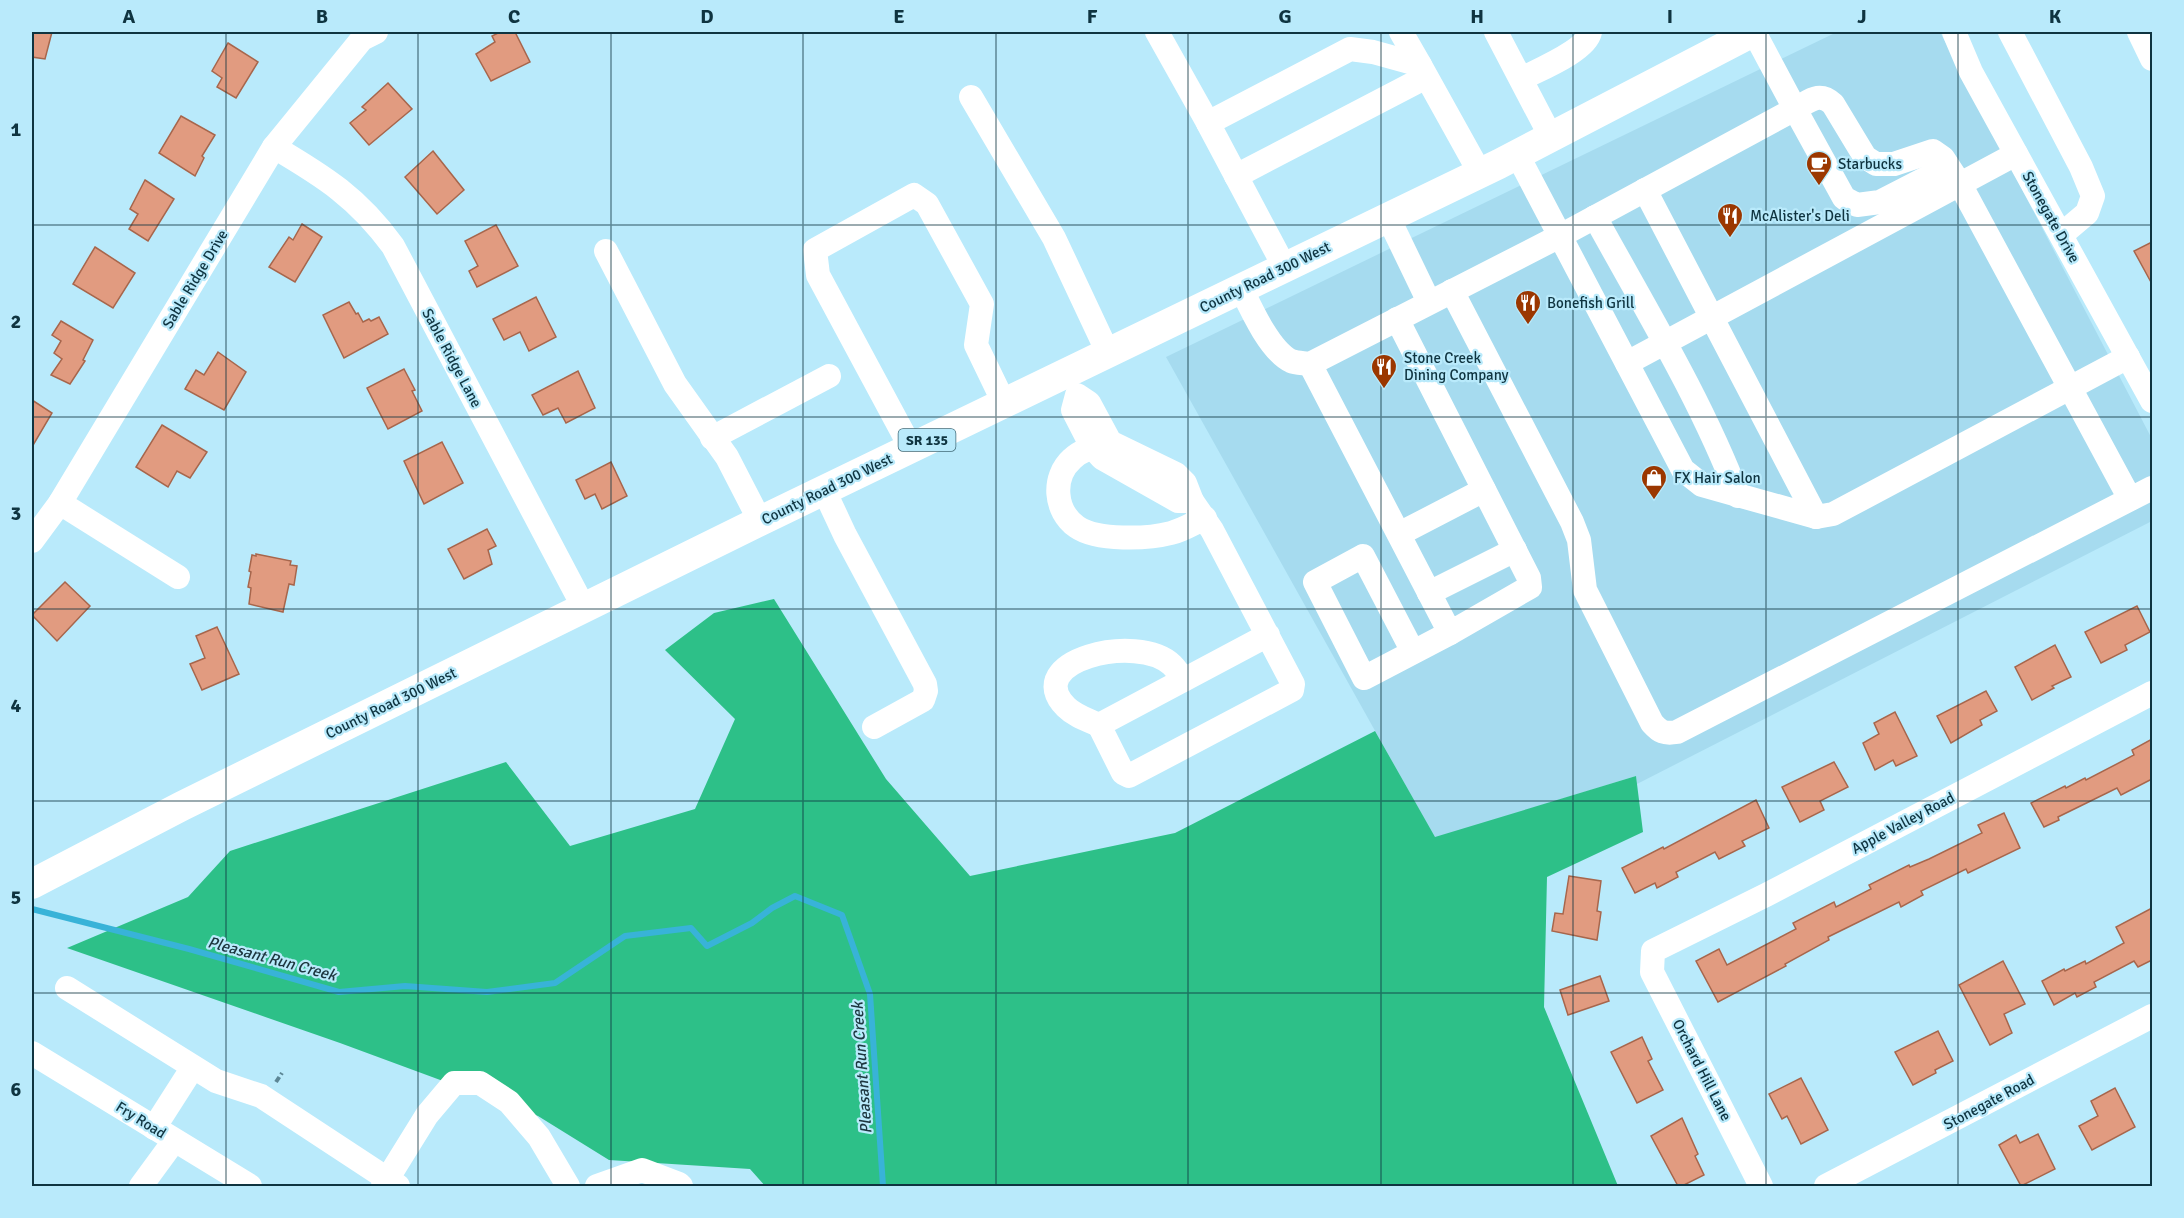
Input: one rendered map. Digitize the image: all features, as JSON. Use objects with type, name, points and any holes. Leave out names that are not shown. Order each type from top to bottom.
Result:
[{"type":"main road","name":"County Road 300 West","points":[[32,884],[584,608],[1004,403],[1071,384],[1108,353],[1480,173],[1754,32]]},
{"type":"street","name":"Sable Ridge Drive","points":[[32,541],[60,503],[274,147],[362,39],[376,32]]},
{"type":"street","points":[[1157,32],[1285,268]]},
{"type":"street","points":[[1401,32],[1480,173]]},
{"type":"street","points":[[1496,32],[1551,137]]},
{"type":"street","points":[[1521,79],[1580,47],[1589,38],[1590,32]]},
{"type":"street","points":[[1754,32],[1844,198],[1857,205],[1880,202],[2016,154]]},
{"type":"street","name":"Stonegate Drive","points":[[1954,32],[1971,72],[2152,401]]},
{"type":"street","points":[[2010,32],[2081,167],[2093,196],[2087,213],[2061,235]]},
{"type":"street","points":[[2139,32],[2152,59]]},
{"type":"street","points":[[1208,123],[1350,49],[1373,52],[1423,71]]},
{"type":"street","points":[[1236,176],[1423,71]]},
{"type":"street","points":[[972,97],[1053,238],[1108,353]]},
{"type":"street","points":[[1241,288],[1263,331],[1278,350],[1291,361],[1310,364],[1560,236],[1795,109],[1820,97],[1826,98],[1833,104],[1865,157],[1876,164],[1894,164],[1933,151],[1943,158],[2130,499]]},
{"type":"street","name":"Sable Ridge Lane","points":[[274,147],[318,173],[360,206],[393,246],[584,608]]},
{"type":"street","points":[[1517,154],[1683,470],[1702,485],[1816,517],[1833,514],[2128,357]]},
{"type":"street","points":[[1627,363],[1712,317],[1954,175]]},
{"type":"street","points":[[1645,190],[1816,517]]},
{"type":"street","points":[[911,448],[818,275],[815,250],[914,195],[927,204],[982,304],[975,345],[1004,403]]},
{"type":"street","points":[[1595,217],[1724,459],[1738,496]]},
{"type":"street","points":[[1388,218],[1429,302]]},
{"type":"street","points":[[606,251],[675,384],[727,457],[760,521]]},
{"type":"street","points":[[1452,291],[1572,522],[1579,540],[1585,590],[1652,723],[1659,731],[1666,734],[1677,732],[2152,488]]},
{"type":"street","points":[[1397,319],[1529,578],[1530,587],[1450,633],[1364,678],[1315,582],[1363,556],[1413,652]]},
{"type":"street","points":[[1310,364],[1450,633]]},
{"type":"street","points":[[712,438],[829,376]]},
{"type":"street","points":[[1071,384],[1089,403],[1101,445],[1102,458],[1178,501],[1199,509],[1293,684],[1292,690],[1129,776],[1123,773],[1099,725],[1067,709],[1058,694],[1058,678],[1070,664],[1102,653],[1132,650],[1166,660],[1183,680]]},
{"type":"street","points":[[1101,445],[1072,458],[1060,475],[1058,484],[1061,506],[1076,526],[1087,532],[1106,536],[1156,536],[1173,532],[1199,509]]},
{"type":"street","points":[[824,490],[845,535],[925,684],[926,691],[923,700],[874,727]]},
{"type":"street","points":[[1399,534],[1484,490]]},
{"type":"street","points":[[60,503],[178,577]]},
{"type":"street","points":[[1430,593],[1515,550]]},
{"type":"street","points":[[1099,725],[1268,635]]},
{"type":"street","name":"Apple Valley Road","points":[[1653,951],[1766,895],[2152,693]]},
{"type":"street","name":"Orchard Hill Lane","points":[[1653,951],[1652,972],[1761,1186]]},
{"type":"street","points":[[68,988],[216,1081],[261,1096],[389,1184],[427,1114],[454,1083],[480,1083],[509,1102],[538,1137],[568,1186]]},
{"type":"street","name":"Stonegate Road","points":[[1826,1186],[2152,1016]]},
{"type":"street","name":"Fry Road","points":[[32,1053],[250,1186]]},
{"type":"street","points":[[141,1186],[193,1067]]},
{"type":"street","points":[[597,1186],[642,1170],[681,1186]]},
{"type":"shaded area","points":[[1837,32],[1940,32],[2152,439],[2152,521],[1637,784],[1636,776],[1435,838],[1166,357]]},
{"type":"green space","points":[[774,599],[886,779],[970,876],[1175,833],[1375,731],[1435,837],[1636,776],[1643,832],[1547,877],[1544,1007],[1618,1186],[765,1186],[750,1169],[609,1160],[538,1116],[340,1043],[67,948],[188,897],[230,851],[506,762],[570,846],[695,809],[735,719],[665,650],[714,613]]},
{"type":"building","points":[[32,32],[52,32],[45,59],[32,57]]},
{"type":"building","points":[[500,32],[515,32],[530,62],[491,81],[476,54],[495,42],[492,36]]},
{"type":"building","points":[[228,43],[258,62],[236,98],[217,87],[222,78],[212,71]]},
{"type":"building","points":[[388,83],[412,109],[369,145],[350,123],[366,110],[362,107]]},
{"type":"building","points":[[181,116],[215,135],[202,156],[204,158],[195,176],[159,153]]},
{"type":"building","points":[[433,151],[464,190],[437,214],[405,177]]},
{"type":"building","points":[[145,180],[174,199],[148,241],[129,229],[138,214],[130,209]]},
{"type":"building","points":[[302,224],[322,237],[295,282],[269,267],[289,237],[293,240]]},
{"type":"building","points":[[496,225],[518,266],[477,287],[469,271],[478,266],[465,241]]},
{"type":"building","points":[[2152,242],[2152,284],[2134,251]]},
{"type":"building","points":[[95,247],[135,273],[113,308],[73,284]]},
{"type":"building","points":[[536,297],[556,337],[529,351],[520,332],[504,340],[493,319]]},
{"type":"building","points":[[349,302],[363,322],[379,317],[388,334],[344,358],[323,315]]},
{"type":"building","points":[[61,321],[93,340],[83,360],[85,361],[70,384],[51,375],[62,359],[54,353],[61,341],[52,335]]},
{"type":"building","points":[[218,352],[246,372],[224,410],[185,389],[196,370],[204,375]]},
{"type":"building","points":[[404,369],[415,390],[412,391],[422,411],[388,429],[367,388]]},
{"type":"building","points":[[578,371],[595,408],[566,423],[558,408],[543,415],[532,395]]},
{"type":"building","points":[[32,400],[52,413],[32,447]]},
{"type":"building","points":[[162,425],[207,452],[190,478],[177,471],[168,487],[136,467]]},
{"type":"building","points":[[442,442],[463,483],[424,504],[404,461]]},
{"type":"building","points":[[611,462],[627,496],[602,509],[595,494],[585,499],[576,480]]},
{"type":"building","points":[[487,529],[496,546],[488,550],[492,564],[464,579],[448,549]]},
{"type":"building","points":[[256,554],[291,561],[290,565],[297,566],[294,585],[289,584],[283,612],[249,604],[251,588],[248,587],[251,572],[249,571],[252,555],[256,556]]},
{"type":"building","points":[[65,582],[90,606],[57,641],[32,615]]},
{"type":"building","points":[[2137,606],[2150,632],[2125,645],[2127,650],[2101,663],[2085,632]]},
{"type":"building","points":[[217,627],[239,674],[202,690],[190,664],[205,658],[196,636]]},
{"type":"building","points":[[2055,645],[2071,677],[2052,686],[2054,688],[2032,700],[2015,667]]},
{"type":"building","points":[[1986,691],[1997,711],[1980,720],[1982,725],[1951,743],[1937,716]]},
{"type":"building","points":[[1895,712],[1917,756],[1896,766],[1893,760],[1875,770],[1863,743],[1879,734],[1874,723]]},
{"type":"building","points":[[2152,739],[2152,779],[2121,795],[2117,788],[2058,817],[2059,820],[2044,827],[2031,803],[2065,786],[2066,788],[2085,778],[2086,780],[2134,755],[2132,750]]},
{"type":"building","points":[[1834,762],[1848,787],[1820,801],[1824,810],[1800,822],[1782,787]]},
{"type":"building","points":[[1756,800],[1769,828],[1742,841],[1745,846],[1719,859],[1715,852],[1676,872],[1678,877],[1657,888],[1655,883],[1635,893],[1622,868],[1663,847],[1664,849]]},
{"type":"building","points":[[2004,813],[2020,848],[1968,873],[1966,869],[1921,891],[1923,895],[1901,907],[1899,902],[1828,937],[1829,940],[1785,964],[1786,966],[1718,1002],[1696,961],[1719,949],[1727,965],[1796,929],[1793,923],[1834,902],[1836,907],[1871,889],[1869,885],[1982,833],[1978,825]]},
{"type":"building","points":[[1569,876],[1601,881],[1597,911],[1601,912],[1597,940],[1552,931],[1555,913],[1563,914]]},
{"type":"building","points":[[2152,908],[2152,960],[2138,967],[2134,961],[2094,982],[2096,987],[2077,997],[2075,993],[2054,1005],[2042,981],[2064,969],[2065,971],[2085,961],[2086,964],[2124,943],[2116,927]]},
{"type":"building","points":[[2003,961],[2025,1004],[2004,1014],[2012,1033],[1990,1045],[1959,985]]},
{"type":"building","points":[[1600,976],[1609,1001],[1568,1015],[1560,990]]},
{"type":"building","points":[[1938,1031],[1953,1061],[1913,1085],[1895,1052]]},
{"type":"building","points":[[1642,1037],[1652,1059],[1648,1061],[1663,1090],[1637,1103],[1611,1052]]},
{"type":"building","points":[[1801,1078],[1828,1130],[1801,1144],[1787,1116],[1782,1119],[1769,1094]]},
{"type":"building","points":[[2115,1088],[2135,1127],[2092,1150],[2079,1126],[2098,1116],[2091,1101]]},
{"type":"building","points":[[1682,1118],[1698,1154],[1695,1156],[1704,1175],[1678,1186],[1651,1136]]},
{"type":"building","points":[[2038,1134],[2055,1169],[2021,1186],[1999,1145],[2016,1135],[2020,1143]]},
{"type":"waterway","name":"Pleasant Run Creek","points":[[32,909],[189,949],[339,992],[405,986],[487,992],[555,983],[625,936],[691,928],[707,946],[752,923],[772,908],[795,896],[842,915],[870,994],[883,1186]]},
{"type":"place","name":"Starbucks","points":[[1819,187]]},
{"type":"place","name":"McAlister's Deli","points":[[1730,239]]},
{"type":"place","name":"Bonefish Grill","points":[[1528,326]]},
{"type":"place","name":"Stone Creek Dining Company","points":[[1384,390]]},
{"type":"place","name":"FX Hair Salon","points":[[1654,501]]}]
